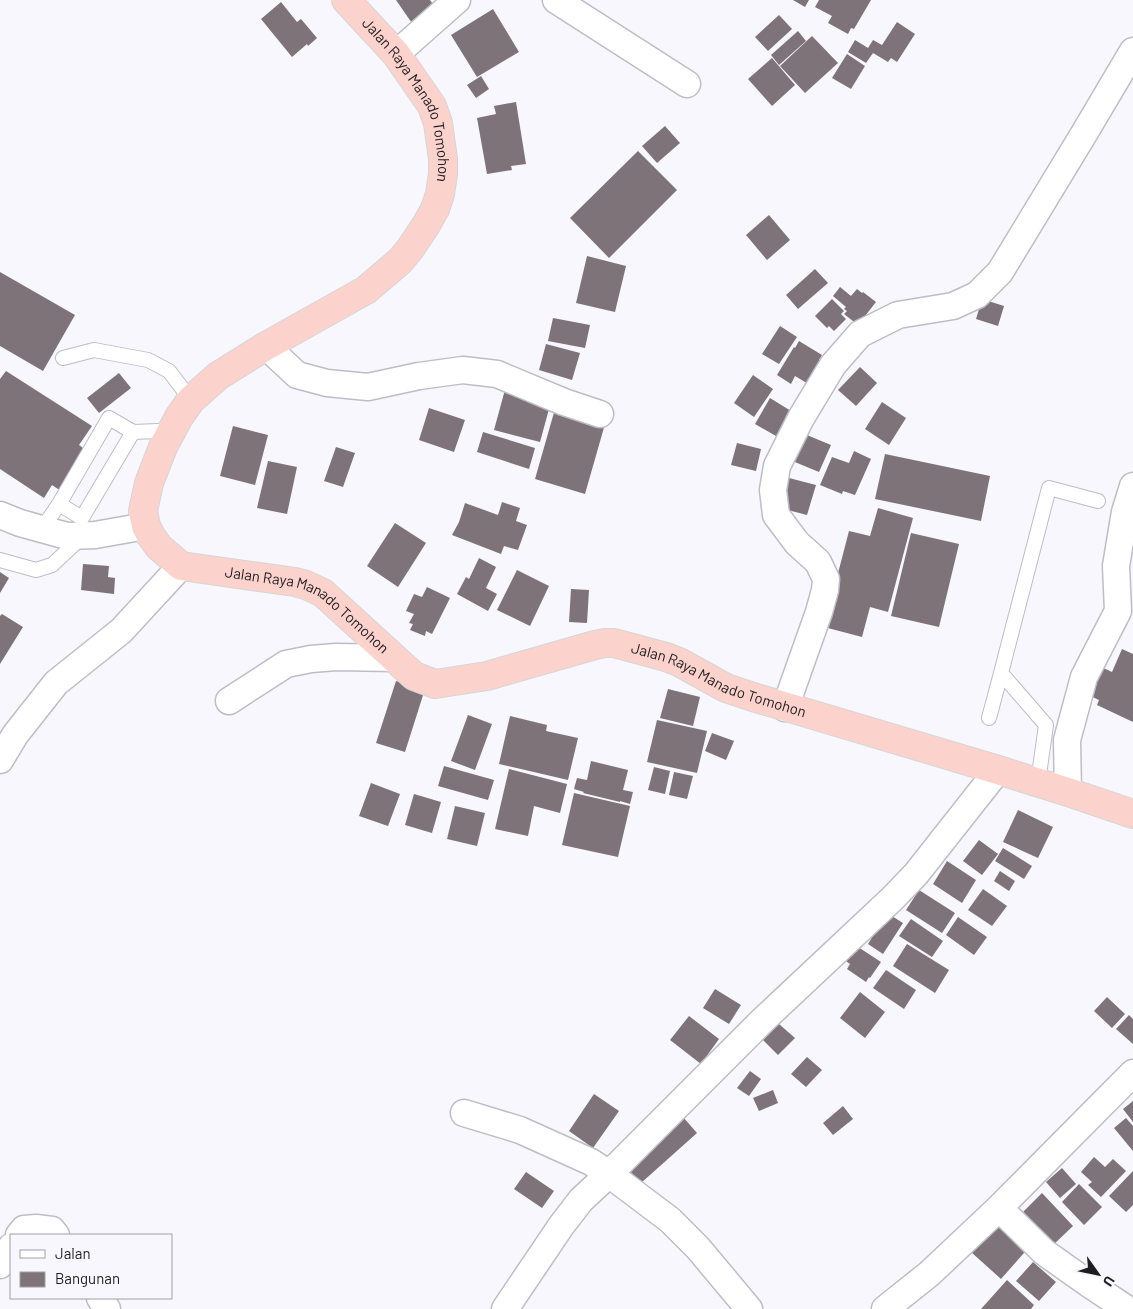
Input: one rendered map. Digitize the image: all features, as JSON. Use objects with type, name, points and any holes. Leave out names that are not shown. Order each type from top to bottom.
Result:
[{"type":"highway","name":"Jalan Raya Manado Tomohon","points":[[146,526],[143,511],[149,483],[163,447],[178,417],[191,400],[218,376],[266,346],[366,290],[400,262],[435,209],[440,194],[443,174],[438,123],[432,106],[396,54],[346,0]]},
{"type":"highway","points":[[146,526],[159,546],[181,566]]},
{"type":"highway","name":"Jalan Raya Manado Tomohon","points":[[181,566],[306,585],[323,593],[414,676],[434,684],[487,676],[595,645],[614,643],[666,656],[726,688],[785,708],[1038,782],[1133,814]]},
{"type":"street","points":[[396,54],[457,0]]},
{"type":"street","points":[[556,0],[687,84]]},
{"type":"street","points":[[785,708],[819,612],[826,578],[818,562],[798,543],[776,515],[773,490],[777,466],[801,418],[833,365],[860,334],[898,316],[953,306],[977,295],[1000,272],[1133,51]]},
{"type":"street","points":[[266,346],[297,375],[327,384],[368,387],[419,376],[463,370],[497,374],[564,402],[600,414]]},
{"type":"street","points":[[1118,611],[1116,566],[1125,512],[1133,486]]},
{"type":"street","points":[[0,515],[66,536],[95,535],[146,526]]},
{"type":"street","points":[[0,760],[15,735],[56,683],[121,631],[181,566]]},
{"type":"street","points":[[1068,792],[1067,740],[1084,677],[1133,585]]},
{"type":"street","points":[[229,701],[286,664],[336,657],[394,658]]},
{"type":"street","points":[[505,1309],[561,1226],[581,1200],[762,1020],[894,898],[921,868],[998,770]]},
{"type":"street","points":[[885,1309],[929,1274],[999,1208],[1133,1072]]},
{"type":"street","points":[[464,1113],[520,1130],[591,1162],[609,1174],[670,1220],[698,1248],[749,1309]]},
{"type":"street","points":[[999,1208],[1044,1252],[1127,1309]]},
{"type":"street","points":[[21,1234],[24,1229],[36,1228],[52,1230],[55,1234]]},
{"type":"street","points":[[0,1265],[10,1249]]},
{"type":"lane","points":[[63,358],[94,350],[148,360],[169,371],[191,400]]},
{"type":"lane","points":[[42,529],[109,418],[133,432],[158,431],[170,433]]},
{"type":"lane","points":[[58,504],[82,518],[133,432]]},
{"type":"lane","points":[[989,718],[1049,488],[1098,501]]},
{"type":"lane","points":[[0,560],[36,570],[52,566],[83,535]]},
{"type":"lane","points":[[1001,673],[1046,725],[1038,782]]},
{"type":"building","points":[[396,0],[430,0],[439,13],[416,29]]},
{"type":"building","points":[[793,0],[809,0],[805,7]]},
{"type":"building","points":[[819,0],[871,0],[854,29],[851,28],[848,34],[828,23],[832,16],[815,7]]},
{"type":"building","points":[[281,2],[297,22],[301,19],[317,38],[292,57],[261,19]]},
{"type":"building","points":[[493,9],[519,52],[477,77],[451,35]]},
{"type":"building","points":[[779,15],[792,29],[768,51],[755,37]]},
{"type":"building","points":[[897,22],[915,34],[897,62],[891,58],[888,62],[873,53],[866,63],[848,52],[855,40],[868,48],[873,40],[882,45]]},
{"type":"building","points":[[798,31],[806,41],[779,65],[771,55]]},
{"type":"building","points":[[812,36],[838,63],[805,93],[780,66]]},
{"type":"building","points":[[847,54],[865,66],[851,89],[832,78]]},
{"type":"building","points":[[772,58],[795,85],[772,106],[748,79]]},
{"type":"building","points":[[481,76],[489,89],[476,98],[467,85]]},
{"type":"building","points":[[516,102],[526,164],[511,166],[512,170],[487,174],[477,118],[496,114],[494,106]]},
{"type":"building","points":[[665,126],[680,143],[657,163],[642,146]]},
{"type":"building","points":[[638,151],[677,190],[609,258],[570,218]]},
{"type":"building","points":[[769,215],[790,240],[767,260],[746,235]]},
{"type":"building","points":[[587,256],[626,266],[615,312],[576,303]]},
{"type":"building","points":[[815,269],[828,283],[798,309],[786,295]]},
{"type":"building","points":[[0,272],[75,315],[43,371],[0,346]]},
{"type":"building","points":[[840,287],[851,296],[857,289],[876,302],[858,325],[844,314],[847,311],[844,309],[846,307],[833,296]]},
{"type":"building","points":[[832,299],[844,311],[841,314],[846,319],[834,331],[829,326],[827,328],[815,316]]},
{"type":"building","points":[[982,299],[1004,306],[998,326],[976,319]]},
{"type":"building","points":[[553,318],[590,325],[585,348],[548,341]]},
{"type":"building","points":[[780,326],[797,337],[779,364],[762,354]]},
{"type":"building","points":[[799,341],[822,355],[819,360],[823,362],[810,385],[795,376],[791,384],[777,375]]},
{"type":"building","points":[[546,344],[580,353],[572,380],[539,370]]},
{"type":"building","points":[[860,367],[877,383],[856,406],[838,390]]},
{"type":"building","points":[[6,371],[92,426],[79,445],[87,451],[61,491],[52,485],[44,498],[0,469],[0,379]]},
{"type":"building","points":[[119,373],[131,388],[99,413],[87,398]]},
{"type":"building","points":[[753,375],[773,389],[754,417],[734,403]]},
{"type":"building","points":[[506,386],[552,398],[540,442],[494,430]]},
{"type":"building","points":[[770,398],[791,411],[776,436],[755,424]]},
{"type":"building","points":[[882,402],[906,418],[889,445],[865,429]]},
{"type":"building","points":[[429,408],[465,420],[454,452],[419,440]]},
{"type":"building","points":[[555,409],[605,424],[585,494],[535,479]]},
{"type":"building","points":[[233,426],[268,435],[255,485],[220,476]]},
{"type":"building","points":[[483,432],[535,448],[529,469],[477,452]]},
{"type":"building","points":[[802,433],[831,445],[819,472],[790,460]]},
{"type":"building","points":[[737,443],[761,449],[756,471],[731,465]]},
{"type":"building","points":[[336,447],[355,453],[343,487],[324,481]]},
{"type":"building","points":[[854,451],[871,459],[855,495],[843,491],[842,494],[820,485],[832,457],[849,463]]},
{"type":"building","points":[[885,454],[990,476],[981,521],[875,499]]},
{"type":"building","points":[[268,461],[297,467],[287,514],[257,508]]},
{"type":"building","points":[[789,478],[816,485],[807,515],[780,508]]},
{"type":"building","points":[[502,502],[520,508],[516,521],[527,525],[518,550],[504,546],[501,554],[452,535],[459,522],[465,503],[498,515]]},
{"type":"building","points":[[878,508],[913,518],[888,612],[870,607],[862,637],[824,627],[849,531],[870,536]]},
{"type":"building","points":[[395,523],[426,543],[398,587],[367,566]]},
{"type":"building","points":[[911,533],[959,544],[939,627],[891,616]]},
{"type":"building","points":[[479,558],[496,567],[486,588],[497,594],[488,611],[457,594],[466,577],[469,579]]},
{"type":"building","points":[[83,564],[109,566],[108,577],[115,578],[114,594],[81,590]]},
{"type":"building","points":[[517,570],[549,586],[530,626],[497,610]]},
{"type":"building","points":[[0,572],[9,578],[0,593]]},
{"type":"building","points":[[427,587],[450,598],[432,634],[426,631],[425,636],[410,630],[413,624],[409,623],[414,614],[406,611],[414,594],[422,597]]},
{"type":"building","points":[[571,589],[589,590],[587,623],[569,622]]},
{"type":"building","points":[[2,614],[23,627],[0,664],[0,616]]},
{"type":"building","points":[[1122,649],[1133,654],[1133,722],[1097,705],[1099,700],[1086,694],[1099,666],[1112,672]]},
{"type":"building","points":[[396,681],[425,689],[405,752],[376,743]]},
{"type":"building","points":[[668,689],[700,697],[693,726],[660,718]]},
{"type":"building","points":[[468,715],[492,724],[475,770],[451,761]]},
{"type":"building","points":[[510,716],[547,725],[546,731],[578,738],[568,780],[499,764]]},
{"type":"building","points":[[657,720],[707,731],[697,773],[647,762]]},
{"type":"building","points":[[712,733],[734,741],[726,760],[705,751]]},
{"type":"building","points":[[591,761],[628,770],[623,790],[633,792],[630,804],[583,793],[574,789],[577,778],[587,780]]},
{"type":"building","points":[[444,766],[494,780],[488,800],[438,786]]},
{"type":"building","points":[[654,767],[670,771],[665,794],[648,790]]},
{"type":"building","points":[[509,769],[567,784],[560,813],[534,806],[528,836],[495,829]]},
{"type":"building","points":[[674,772],[693,776],[687,799],[669,795]]},
{"type":"building","points":[[371,783],[400,794],[388,826],[359,816]]},
{"type":"building","points":[[574,793],[630,806],[618,857],[562,845]]},
{"type":"building","points":[[414,794],[441,802],[432,833],[405,825]]},
{"type":"building","points":[[455,806],[485,813],[477,846],[447,839]]},
{"type":"building","points":[[1018,810],[1053,827],[1038,858],[1003,842]]},
{"type":"building","points":[[979,840],[998,854],[982,875],[963,861]]},
{"type":"building","points":[[1003,848],[1032,866],[1024,879],[995,861]]},
{"type":"building","points":[[947,861],[976,880],[962,903],[933,884]]},
{"type":"building","points":[[1000,871],[1015,881],[1009,891],[994,881]]},
{"type":"building","points":[[983,889],[1007,906],[992,926],[968,910]]},
{"type":"building","points":[[919,890],[955,913],[942,933],[906,910]]},
{"type":"building","points":[[887,913],[903,923],[883,954],[868,944]]},
{"type":"building","points":[[958,917],[987,937],[974,955],[946,935]]},
{"type":"building","points":[[911,919],[943,941],[932,957],[899,936]]},
{"type":"building","points":[[852,943],[881,962],[866,982],[847,969],[850,964],[842,958]]},
{"type":"building","points":[[907,944],[949,970],[935,993],[893,966]]},
{"type":"building","points":[[886,970],[916,990],[904,1009],[873,988]]},
{"type":"building","points":[[715,989],[741,1005],[729,1024],[703,1008]]},
{"type":"building","points":[[860,992],[885,1012],[865,1038],[840,1018]]},
{"type":"building","points":[[1107,997],[1125,1014],[1112,1028],[1094,1011]]},
{"type":"building","points":[[1129,1015],[1133,1019],[1133,1044],[1116,1029]]},
{"type":"building","points":[[689,1016],[719,1039],[701,1064],[670,1040]]},
{"type":"building","points":[[779,1024],[795,1038],[778,1055],[763,1040]]},
{"type":"building","points":[[807,1057],[822,1070],[806,1087],[791,1074]]},
{"type":"building","points":[[750,1071],[761,1079],[749,1096],[737,1088]]},
{"type":"building","points":[[773,1090],[778,1103],[759,1111],[753,1098]]},
{"type":"building","points":[[594,1094],[619,1111],[593,1148],[569,1131]]},
{"type":"building","points":[[1133,1101],[1133,1122],[1123,1109]]},
{"type":"building","points":[[843,1106],[853,1119],[833,1135],[823,1123]]},
{"type":"building","points":[[683,1117],[697,1133],[641,1183],[627,1168]]},
{"type":"building","points":[[1126,1118],[1133,1126],[1133,1151],[1114,1128]]},
{"type":"building","points":[[1094,1157],[1105,1167],[1113,1159],[1126,1171],[1101,1197],[1088,1185],[1092,1182],[1081,1172]]},
{"type":"building","points":[[1062,1168],[1076,1184],[1060,1198],[1046,1182]]},
{"type":"building","points":[[1133,1171],[1133,1205],[1126,1212],[1109,1196]]},
{"type":"building","points":[[526,1172],[554,1191],[542,1208],[514,1189]]},
{"type":"building","points":[[1079,1184],[1102,1207],[1084,1225],[1062,1202]]},
{"type":"building","points":[[1042,1193],[1073,1226],[1051,1247],[1020,1215]]},
{"type":"building","points":[[1001,1218],[1031,1245],[1001,1279],[971,1252]]},
{"type":"building","points":[[1033,1262],[1056,1282],[1039,1301],[1016,1281]]},
{"type":"building","points":[[1007,1280],[1034,1305],[1031,1309],[981,1309]]}]
